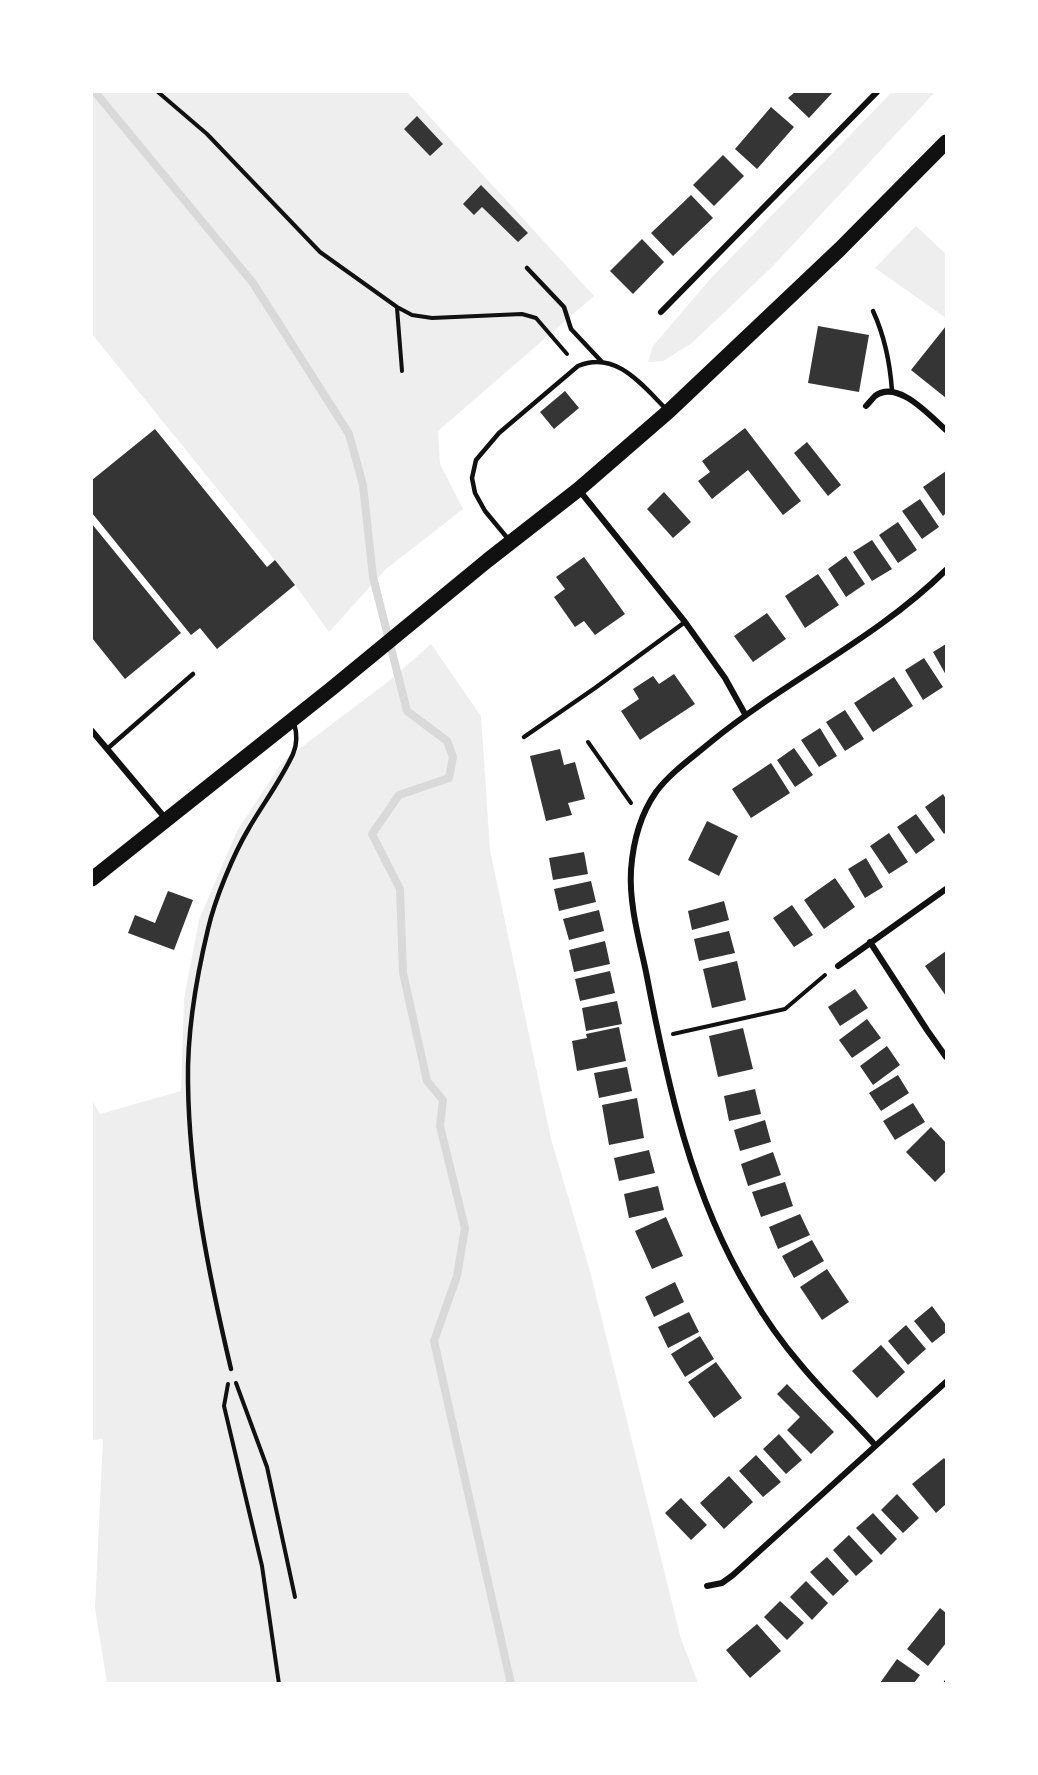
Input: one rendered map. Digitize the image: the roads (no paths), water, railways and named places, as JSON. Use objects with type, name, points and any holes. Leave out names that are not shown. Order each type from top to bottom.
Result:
[{"type":"main road","points":[[92,879],[579,489],[669,411],[840,249],[946,142]]},
{"type":"street","points":[[662,312],[877,92]]},
{"type":"street","points":[[866,406],[877,395],[892,391],[905,396],[946,430]]},
{"type":"street","points":[[579,489],[685,622],[725,678],[745,714]]},
{"type":"street","points":[[875,1445],[799,1363],[750,1293],[716,1226],[692,1167],[658,1038],[632,901],[631,872],[634,844],[642,817],[656,792],[675,771],[745,714],[819,666],[904,606],[946,570]]},
{"type":"street","points":[[92,731],[166,819]]},
{"type":"street","points":[[838,966],[946,889]]},
{"type":"street","points":[[870,942],[946,1057]]},
{"type":"street","points":[[707,1586],[722,1583],[734,1575],[946,1382]]},
{"type":"lane","points":[[527,268],[564,307],[571,329],[602,362]]},
{"type":"lane","points":[[873,311],[890,363],[892,391]]},
{"type":"lane","points":[[510,543],[485,511],[475,493],[472,478],[476,460],[499,433],[578,366],[590,361],[619,367],[633,376],[669,411]]},
{"type":"lane","points":[[524,737],[685,622]]},
{"type":"lane","points":[[107,749],[193,674]]},
{"type":"lane","points":[[231,1369],[216,1308],[196,1192],[188,1082],[192,1003],[208,927],[222,888],[247,831],[294,753],[297,732],[292,719]]},
{"type":"waterway","points":[[95,92],[253,283],[349,434],[363,485],[373,577],[407,711],[447,741],[453,757],[449,778],[399,795],[372,834],[400,889],[403,973],[427,1081],[443,1100],[440,1126],[465,1228],[457,1276],[434,1341],[511,1684]]}]
